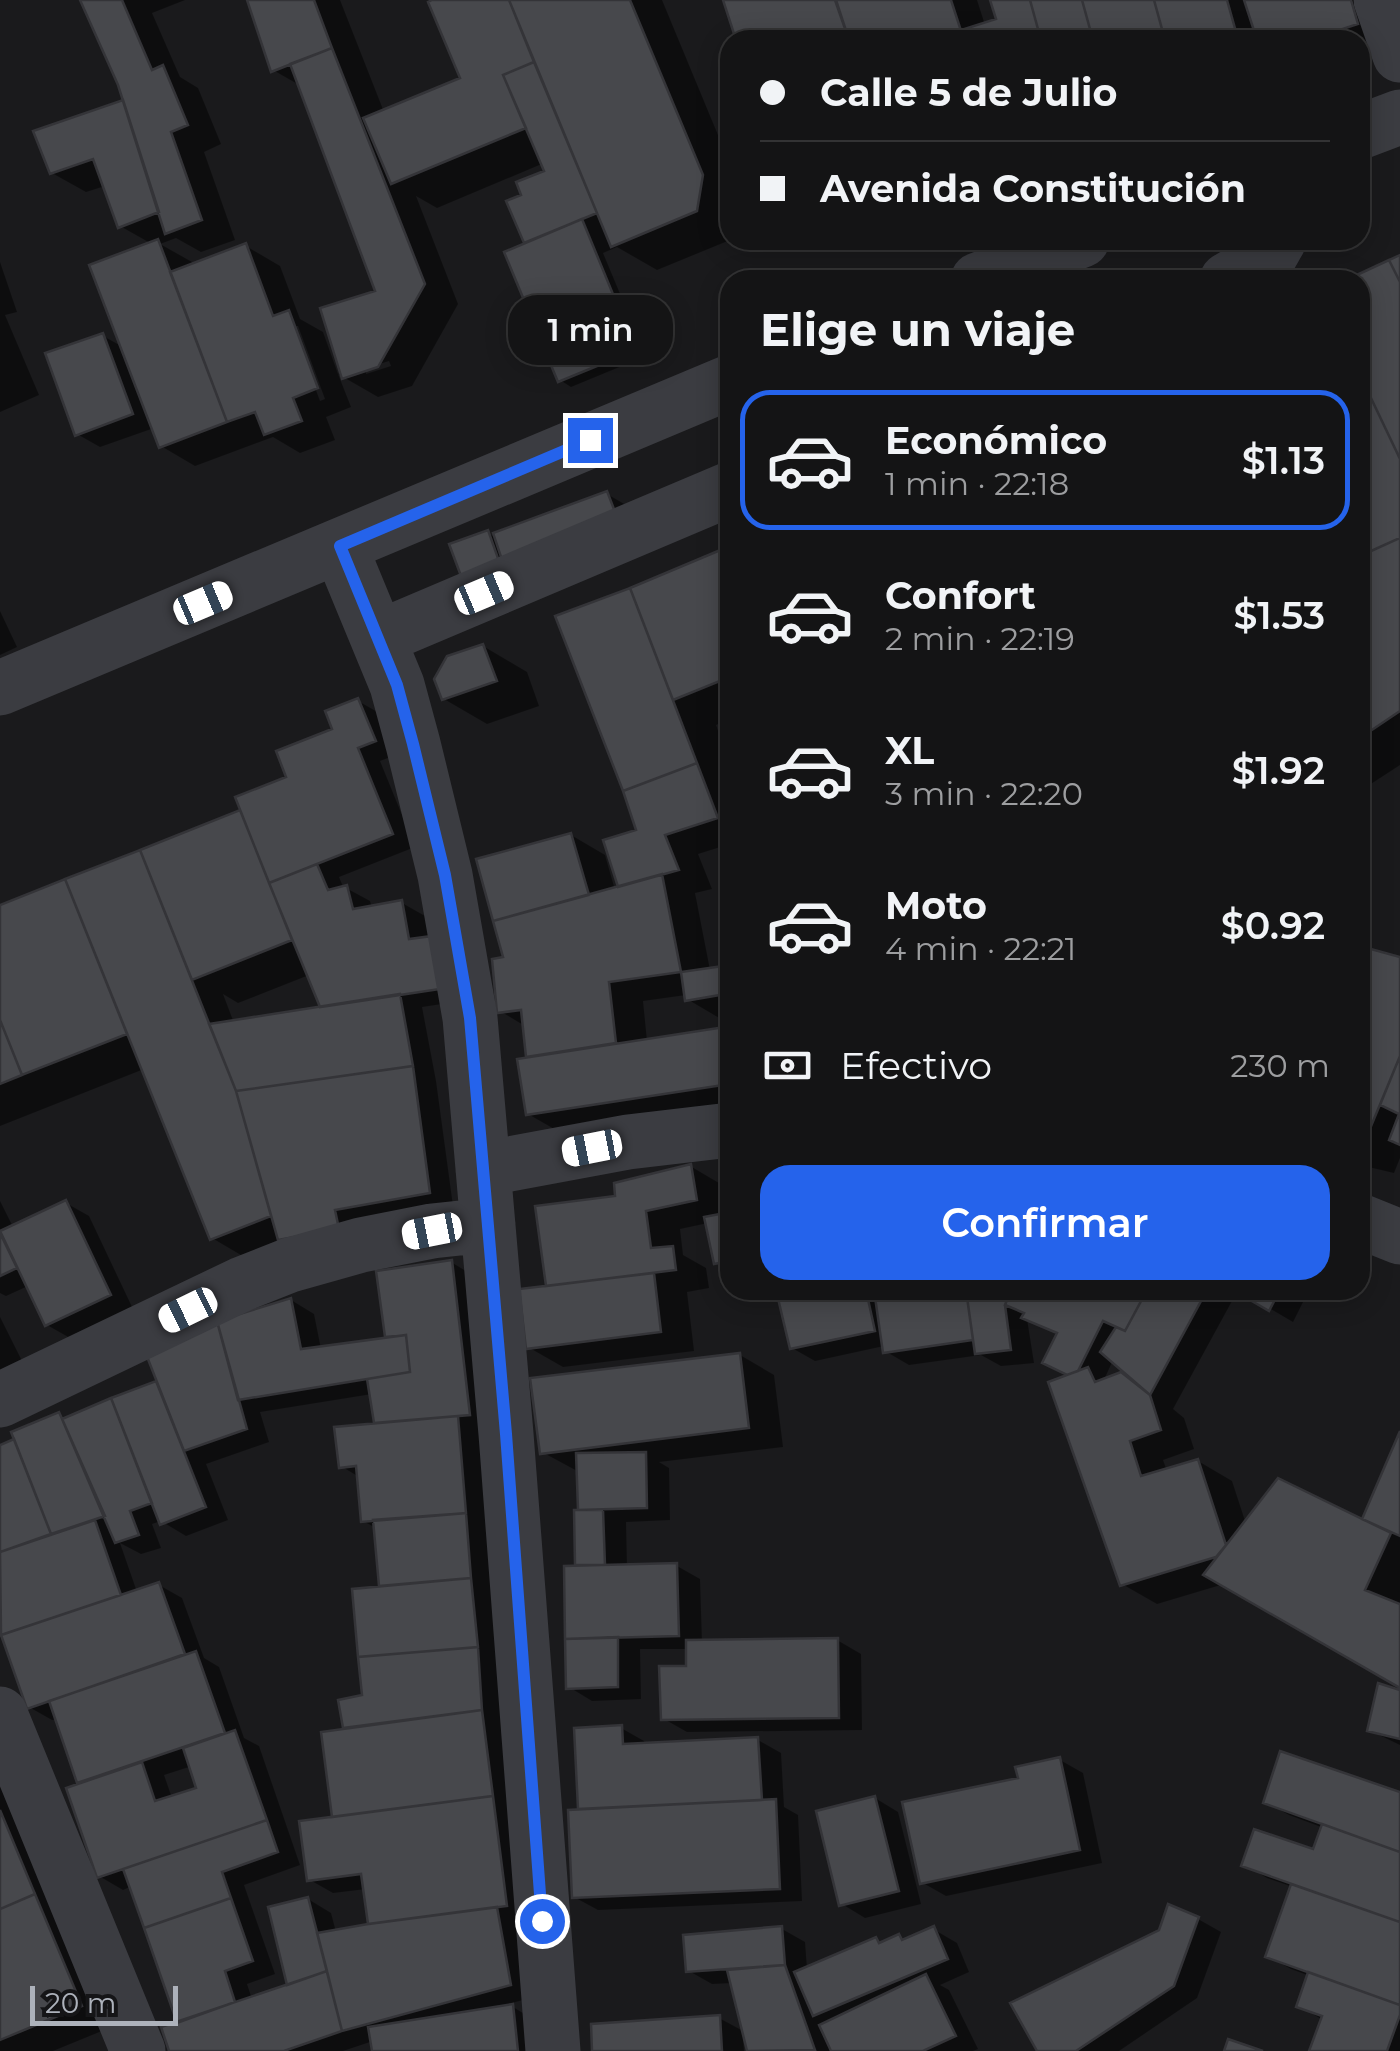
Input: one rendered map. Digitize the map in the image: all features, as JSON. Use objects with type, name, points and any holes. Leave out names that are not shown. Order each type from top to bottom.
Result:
[{"type":"street","points":[[1381,0],[1400,56]]},
{"type":"street","points":[[1370,128],[1400,117]]},
{"type":"street","points":[[1004,270],[1056,250]]},
{"type":"street","points":[[1244,270],[1273,250]]},
{"type":"street","points":[[5,674],[340,546],[720,386]]},
{"type":"street","points":[[378,638],[720,493]]},
{"type":"street","points":[[340,546],[397,685],[431,811],[470,1018],[553,2051]]},
{"type":"street","points":[[482,1170],[628,1142],[720,1131]]},
{"type":"street","points":[[0,1400],[242,1284],[290,1265],[432,1231],[488,1226]]},
{"type":"street","points":[[1370,1226],[1400,1237]]},
{"type":"street","points":[[0,1714],[138,2051]]},
{"type":"building","points":[[80,0],[122,0],[152,70],[163,65],[188,125],[171,132],[202,220],[165,234],[118,85]]},
{"type":"building","points":[[247,0],[314,0],[332,48],[271,72]]},
{"type":"building","points":[[509,0],[534,62],[503,75],[526,128],[391,184],[363,118],[460,78],[428,2]]},
{"type":"building","points":[[509,0],[630,0],[703,175],[697,211],[611,247]]},
{"type":"building","points":[[723,0],[835,0],[846,30],[733,30]]},
{"type":"building","points":[[836,0],[951,0],[961,30],[846,30]]},
{"type":"building","points":[[990,0],[1030,0],[1038,30],[961,30],[996,19]]},
{"type":"building","points":[[1030,0],[1082,0],[1090,30],[1038,30]]},
{"type":"building","points":[[1082,0],[1154,0],[1162,30],[1090,30]]},
{"type":"building","points":[[1154,0],[1227,0],[1235,30],[1162,30]]},
{"type":"building","points":[[1244,0],[1351,0],[1358,24],[1340,30],[1254,30]]},
{"type":"building","points":[[332,48],[425,284],[378,367],[342,379],[320,308],[375,291],[290,64]]},
{"type":"building","points":[[534,62],[597,213],[524,243],[506,201],[521,195],[516,182],[544,171],[503,75]]},
{"type":"building","points":[[123,100],[159,212],[118,228],[93,159],[50,174],[33,131]]},
{"type":"building","points":[[582,219],[636,350],[558,382],[504,252]]},
{"type":"building","points":[[158,239],[227,422],[159,448],[89,265]]},
{"type":"building","points":[[246,243],[273,316],[289,310],[318,388],[293,398],[302,421],[264,435],[255,412],[227,422],[170,272]]},
{"type":"building","points":[[1400,255],[1400,282],[1389,260]]},
{"type":"building","points":[[1389,260],[1400,282],[1400,459],[1370,396],[1368,270]]},
{"type":"building","points":[[103,333],[133,414],[75,436],[45,353]]},
{"type":"building","points":[[1370,396],[1400,459],[1400,538],[1370,552]]},
{"type":"building","points":[[607,491],[617,517],[502,560],[493,533]]},
{"type":"building","points":[[488,530],[499,561],[461,576],[449,544]]},
{"type":"building","points":[[1400,538],[1400,711],[1370,731],[1370,552]]},
{"type":"building","points":[[720,550],[720,681],[673,700],[630,588]]},
{"type":"building","points":[[630,588],[697,763],[623,791],[555,616]]},
{"type":"building","points":[[483,644],[497,681],[442,700],[434,679],[447,656]]},
{"type":"building","points":[[358,698],[376,741],[358,748],[393,834],[269,883],[235,797],[286,777],[276,751],[332,729],[325,711]]},
{"type":"building","points":[[697,763],[718,818],[665,835],[679,870],[618,887],[603,840],[636,830],[623,791]]},
{"type":"building","points":[[240,810],[292,940],[192,980],[140,850]]},
{"type":"building","points":[[571,833],[589,895],[493,921],[476,859]]},
{"type":"building","points":[[140,850],[236,1091],[271,1216],[210,1240],[65,879]]},
{"type":"building","points":[[317,864],[328,890],[347,885],[353,909],[402,900],[409,939],[432,936],[440,989],[320,1007],[269,883]]},
{"type":"building","points":[[662,874],[681,972],[609,982],[616,1043],[526,1057],[521,1010],[497,1013],[492,959],[503,957],[493,921]]},
{"type":"building","points":[[65,879],[127,1034],[22,1075],[0,1020],[0,905]]},
{"type":"building","points":[[1370,949],[1400,957],[1400,1056],[1370,1129]]},
{"type":"building","points":[[720,966],[720,995],[685,1001],[681,972]]},
{"type":"building","points":[[400,994],[413,1066],[236,1091],[209,1024]]},
{"type":"building","points":[[0,1020],[22,1075],[0,1084]]},
{"type":"building","points":[[720,1028],[720,1086],[526,1115],[517,1059]]},
{"type":"building","points":[[1400,1056],[1400,1145],[1389,1140],[1399,1114],[1380,1105]]},
{"type":"building","points":[[413,1066],[430,1193],[335,1210],[339,1229],[278,1240],[236,1091]]},
{"type":"building","points":[[691,1164],[697,1200],[646,1211],[651,1248],[673,1246],[676,1270],[546,1286],[535,1206],[615,1196],[614,1183]]},
{"type":"building","points":[[66,1200],[111,1295],[45,1326],[0,1231]]},
{"type":"building","points":[[720,1214],[720,1263],[714,1264],[704,1217]]},
{"type":"building","points":[[0,1233],[17,1268],[0,1276]]},
{"type":"building","points":[[452,1260],[470,1415],[374,1423],[367,1379],[410,1372],[406,1335],[385,1337],[376,1271]]},
{"type":"building","points":[[654,1273],[661,1332],[526,1349],[519,1289]]},
{"type":"building","points":[[291,1298],[301,1349],[406,1335],[410,1372],[238,1400],[217,1321]]},
{"type":"building","points":[[778,1300],[868,1300],[875,1331],[790,1349]]},
{"type":"building","points":[[875,1300],[967,1300],[973,1340],[883,1353]]},
{"type":"building","points":[[967,1300],[1007,1300],[1011,1350],[975,1354]]},
{"type":"building","points":[[1007,1300],[1142,1300],[1125,1331],[1103,1321],[1078,1371],[1067,1375],[1042,1363],[1057,1333],[1021,1318],[1024,1313],[1005,1305]]},
{"type":"building","points":[[1142,1300],[1202,1300],[1150,1395],[1100,1352],[1116,1327],[1125,1331]]},
{"type":"building","points":[[1250,1300],[1275,1300],[1269,1311]]},
{"type":"building","points":[[217,1321],[247,1429],[184,1451],[144,1349]]},
{"type":"building","points":[[740,1353],[749,1428],[540,1454],[530,1378]]},
{"type":"building","points":[[1088,1367],[1095,1382],[1121,1372],[1150,1395],[1161,1430],[1130,1441],[1141,1476],[1198,1459],[1226,1545],[1216,1557],[1120,1586],[1048,1382]]},
{"type":"building","points":[[156,1381],[206,1507],[160,1525],[111,1398]]},
{"type":"building","points":[[111,1398],[152,1503],[130,1511],[139,1535],[115,1543],[62,1419]]},
{"type":"building","points":[[59,1412],[105,1516],[51,1534],[11,1432]]},
{"type":"building","points":[[458,1416],[466,1513],[361,1522],[356,1466],[339,1468],[334,1427]]},
{"type":"building","points":[[1400,1431],[1400,1536],[1362,1519]]},
{"type":"building","points":[[14,1439],[51,1534],[0,1552],[0,1445]]},
{"type":"building","points":[[646,1452],[647,1508],[578,1510],[576,1453]]},
{"type":"building","points":[[1278,1478],[1391,1533],[1365,1590],[1400,1604],[1400,1688],[1203,1575]]},
{"type":"building","points":[[574,1510],[603,1510],[605,1565],[575,1565]]},
{"type":"building","points":[[466,1513],[471,1578],[379,1586],[373,1520]]},
{"type":"building","points":[[95,1520],[121,1595],[1,1635],[0,1552]]},
{"type":"building","points":[[677,1563],[679,1636],[565,1639],[564,1566]]},
{"type":"building","points":[[471,1578],[478,1647],[358,1657],[352,1589]]},
{"type":"building","points":[[159,1582],[185,1654],[27,1709],[1,1635]]},
{"type":"building","points":[[618,1637],[618,1687],[566,1689],[565,1639]]},
{"type":"building","points":[[838,1638],[839,1718],[661,1720],[659,1666],[686,1666],[686,1640]]},
{"type":"building","points":[[478,1647],[482,1710],[343,1728],[338,1700],[362,1695],[358,1657]]},
{"type":"building","points":[[196,1651],[225,1733],[77,1783],[49,1701]]},
{"type":"building","points":[[1378,1683],[1400,1690],[1400,1739],[1367,1731]]},
{"type":"building","points":[[482,1710],[493,1796],[332,1817],[321,1732]]},
{"type":"building","points":[[622,1725],[623,1744],[758,1737],[762,1800],[578,1809],[574,1728]]},
{"type":"building","points":[[235,1730],[267,1820],[97,1878],[66,1788],[142,1762],[155,1801],[196,1788],[183,1748]]},
{"type":"building","points":[[1280,1751],[1400,1792],[1400,1852],[1263,1803]]},
{"type":"building","points":[[1060,1757],[1080,1850],[920,1884],[902,1802],[1018,1778],[1015,1767]]},
{"type":"building","points":[[493,1796],[507,1906],[368,1924],[361,1874],[307,1881],[299,1821]]},
{"type":"building","points":[[875,1796],[899,1891],[839,1906],[816,1811]]},
{"type":"building","points":[[776,1799],[780,1889],[572,1898],[568,1810]]},
{"type":"building","points":[[0,1810],[35,1894],[0,1909]]},
{"type":"building","points":[[267,1820],[278,1852],[222,1872],[231,1898],[144,1928],[123,1869]]},
{"type":"building","points":[[1322,1824],[1400,1852],[1400,1922],[1241,1866],[1254,1829],[1313,1849]]},
{"type":"building","points":[[1291,1884],[1400,1922],[1400,2005],[1265,1957]]},
{"type":"building","points":[[35,1894],[82,2006],[0,2040],[0,1909]]},
{"type":"building","points":[[308,1897],[327,1971],[287,1985],[268,1907]]},
{"type":"building","points":[[231,1898],[253,1961],[225,1971],[235,2002],[177,2023],[144,1928]]},
{"type":"building","points":[[1168,1904],[1199,1917],[1174,1986],[1076,2051],[1037,2051],[1010,2003],[1159,1930]]},
{"type":"building","points":[[497,1907],[511,1985],[342,2031],[317,1933]]},
{"type":"building","points":[[782,1926],[785,1965],[686,1972],[683,1935]]},
{"type":"building","points":[[934,1926],[948,1959],[813,2016],[794,1972],[876,1937],[879,1943],[899,1934],[902,1940]]},
{"type":"building","points":[[785,1965],[815,2050],[747,2051],[727,1970]]},
{"type":"building","points":[[327,1971],[342,2031],[284,2051],[169,2051],[161,2027]]},
{"type":"building","points":[[1308,1972],[1400,2005],[1387,2051],[1309,2051],[1322,2016],[1296,2007]]},
{"type":"building","points":[[926,1974],[956,2036],[923,2051],[831,2051],[819,2025]]},
{"type":"building","points":[[513,2004],[518,2051],[372,2051],[368,2027]]},
{"type":"building","points":[[720,2015],[722,2051],[592,2051],[591,2024]]},
{"type":"building","points":[[1228,2039],[1263,2051],[1224,2051]]},
{"type":"route","points":[[542,1921],[470,1018],[431,811],[397,685],[340,546],[590,440]]}]
